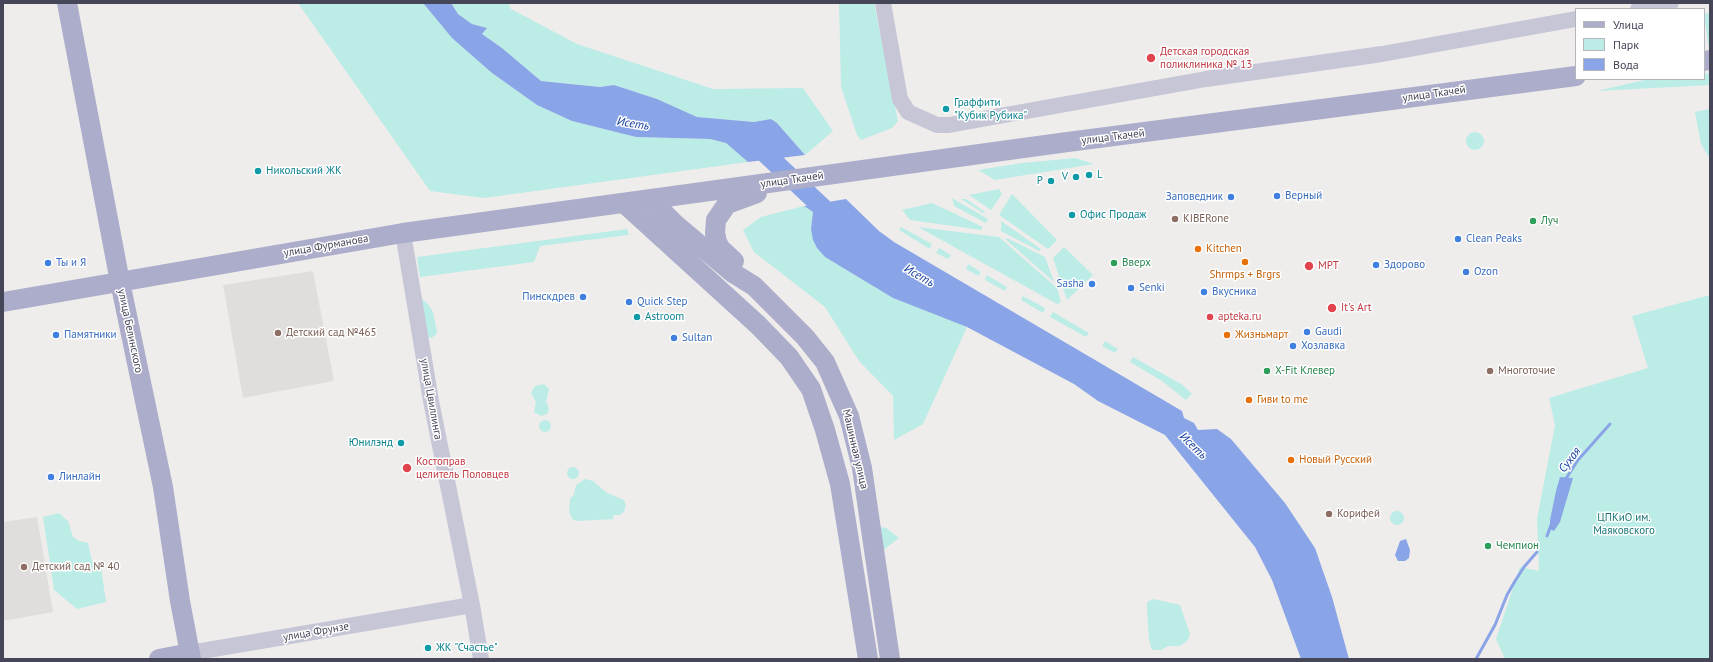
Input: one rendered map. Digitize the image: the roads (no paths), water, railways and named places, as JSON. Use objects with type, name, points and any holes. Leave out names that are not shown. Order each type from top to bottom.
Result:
[{"type":"main road","name":"улица Белинского","points":[[67,3],[120,282],[163,487],[190,656]]},
{"type":"main road","name":"улица Ткачей","points":[[735,194],[785,181],[862,170],[1575,76]]},
{"type":"main road","points":[[650,199],[735,194]]},
{"type":"main road","points":[[735,194],[720,212],[716,220],[715,233],[720,248],[749,273],[754,286]]},
{"type":"main road","name":"улица Фурманова","points":[[3,302],[403,233],[650,199]]},
{"type":"main road","name":"Машинная улица","points":[[650,199],[676,225],[728,268],[754,286],[796,327],[825,362],[849,416],[862,468],[890,659]]},
{"type":"main road","name":"Машинная улица","points":[[624,203],[758,325],[789,357],[811,389],[825,430],[840,484],[868,659]]},
{"type":"main road","name":"улица Фрунзе","points":[[159,659],[190,656]]},
{"type":"street","points":[[883,3],[900,99],[908,112],[924,121],[937,125],[949,125],[1206,79],[1382,54],[1575,19]]},
{"type":"street","points":[[1644,8],[1671,3]]},
{"type":"street","name":"улица Цвиллинга","points":[[403,233],[405,254],[431,402],[472,605],[481,659]]},
{"type":"street","name":"улица Фрунзе","points":[[190,656],[472,605]]},
{"type":"water","points":[[423,3],[451,3],[458,14],[472,24],[487,28],[482,34],[502,48],[541,81],[600,87],[614,85],[657,99],[697,117],[754,122],[771,119],[777,123],[805,155],[748,162],[726,143],[710,139],[636,137],[572,121],[537,105],[492,73],[452,38]]},
{"type":"water","points":[[846,199],[879,231],[894,242],[1182,411],[1184,418],[1194,423],[1198,430],[1217,429],[1231,439],[1285,503],[1315,548],[1332,597],[1349,659],[1301,659],[1272,580],[1255,547],[1165,435],[1098,401],[1074,384],[967,327],[893,298],[825,257],[817,248],[813,240],[811,229],[813,212],[804,206]]},
{"type":"water","points":[[1560,477],[1573,478],[1560,522],[1554,531],[1550,529],[1550,520]]},
{"type":"water","points":[[1406,539],[1410,550],[1409,558],[1405,561],[1398,561],[1395,555],[1400,541]]},
{"type":"waterway","name":"Исеть","points":[[753,142],[837,221]]},
{"type":"waterway","name":"Сухая","points":[[1565,480],[1578,460],[1610,424]]},
{"type":"waterway","name":"Сухая","points":[[1547,536],[1551,525]]},
{"type":"waterway","name":"Сухая","points":[[1476,659],[1495,625],[1507,595],[1524,567],[1537,552]]},
{"type":"place","name":"Детская городская поликлиника № 13","points":[[1151,58]]},
{"type":"place","name":"Граффити \"Кубик Рубика\"","points":[[946,109]]},
{"type":"place","name":"Никольский ЖК","points":[[258,171]]},
{"type":"place","name":"L","points":[[1089,175]]},
{"type":"place","name":"V","points":[[1076,177]]},
{"type":"place","name":"P","points":[[1051,181]]},
{"type":"place","name":"Верный","points":[[1277,196]]},
{"type":"place","name":"Заповедник","points":[[1231,197]]},
{"type":"place","name":"Офис Продаж","points":[[1072,215]]},
{"type":"place","name":"KIBERone","points":[[1175,219]]},
{"type":"place","name":"Луч","points":[[1533,221]]},
{"type":"place","name":"Clean Peaks","points":[[1458,239]]},
{"type":"place","name":"Kitchen","points":[[1198,249]]},
{"type":"place","name":"Shrmps + Brgrs","points":[[1245,262]]},
{"type":"place","name":"Ты и Я","points":[[48,263]]},
{"type":"place","name":"Вверх","points":[[1114,263]]},
{"type":"place","name":"Здорово","points":[[1376,265]]},
{"type":"place","name":"МРТ","points":[[1309,266]]},
{"type":"place","name":"Ozon","points":[[1466,272]]},
{"type":"place","name":"Sasha","points":[[1092,284]]},
{"type":"place","name":"Senki","points":[[1131,288]]},
{"type":"place","name":"Вкусника","points":[[1204,292]]},
{"type":"place","name":"Пинскдрев","points":[[583,297]]},
{"type":"place","name":"Quick Step","points":[[629,302]]},
{"type":"place","name":"It's Art","points":[[1332,308]]},
{"type":"place","name":"Astroom","points":[[637,317]]},
{"type":"place","name":"apteka.ru","points":[[1210,317]]},
{"type":"place","name":"Gaudi","points":[[1307,332]]},
{"type":"place","name":"Детский сад №465","points":[[278,333]]},
{"type":"place","name":"Памятники","points":[[56,335]]},
{"type":"place","name":"Жизньмарт","points":[[1227,335]]},
{"type":"place","name":"Sultan","points":[[674,338]]},
{"type":"place","name":"Хозлавка","points":[[1293,346]]},
{"type":"place","name":"X-Fit Клевер","points":[[1267,371]]},
{"type":"place","name":"Многоточие","points":[[1490,371]]},
{"type":"place","name":"Гиви to me","points":[[1249,400]]},
{"type":"place","name":"Юнилэнд","points":[[401,443]]},
{"type":"place","name":"Новый Русский","points":[[1291,460]]},
{"type":"place","name":"Костоправ целитель Половцев","points":[[407,468]]},
{"type":"place","name":"Линлайн","points":[[51,477]]},
{"type":"place","name":"Корифей","points":[[1329,514]]},
{"type":"place","name":"Чемпион","points":[[1488,546]]},
{"type":"place","name":"Детский сад № 40","points":[[24,567]]},
{"type":"place","name":"ЖК \"Счастье\"","points":[[428,648]]},
{"type":"park label","name":"ЦПКиО им. Маяковского","points":[[1624,524]]}]
